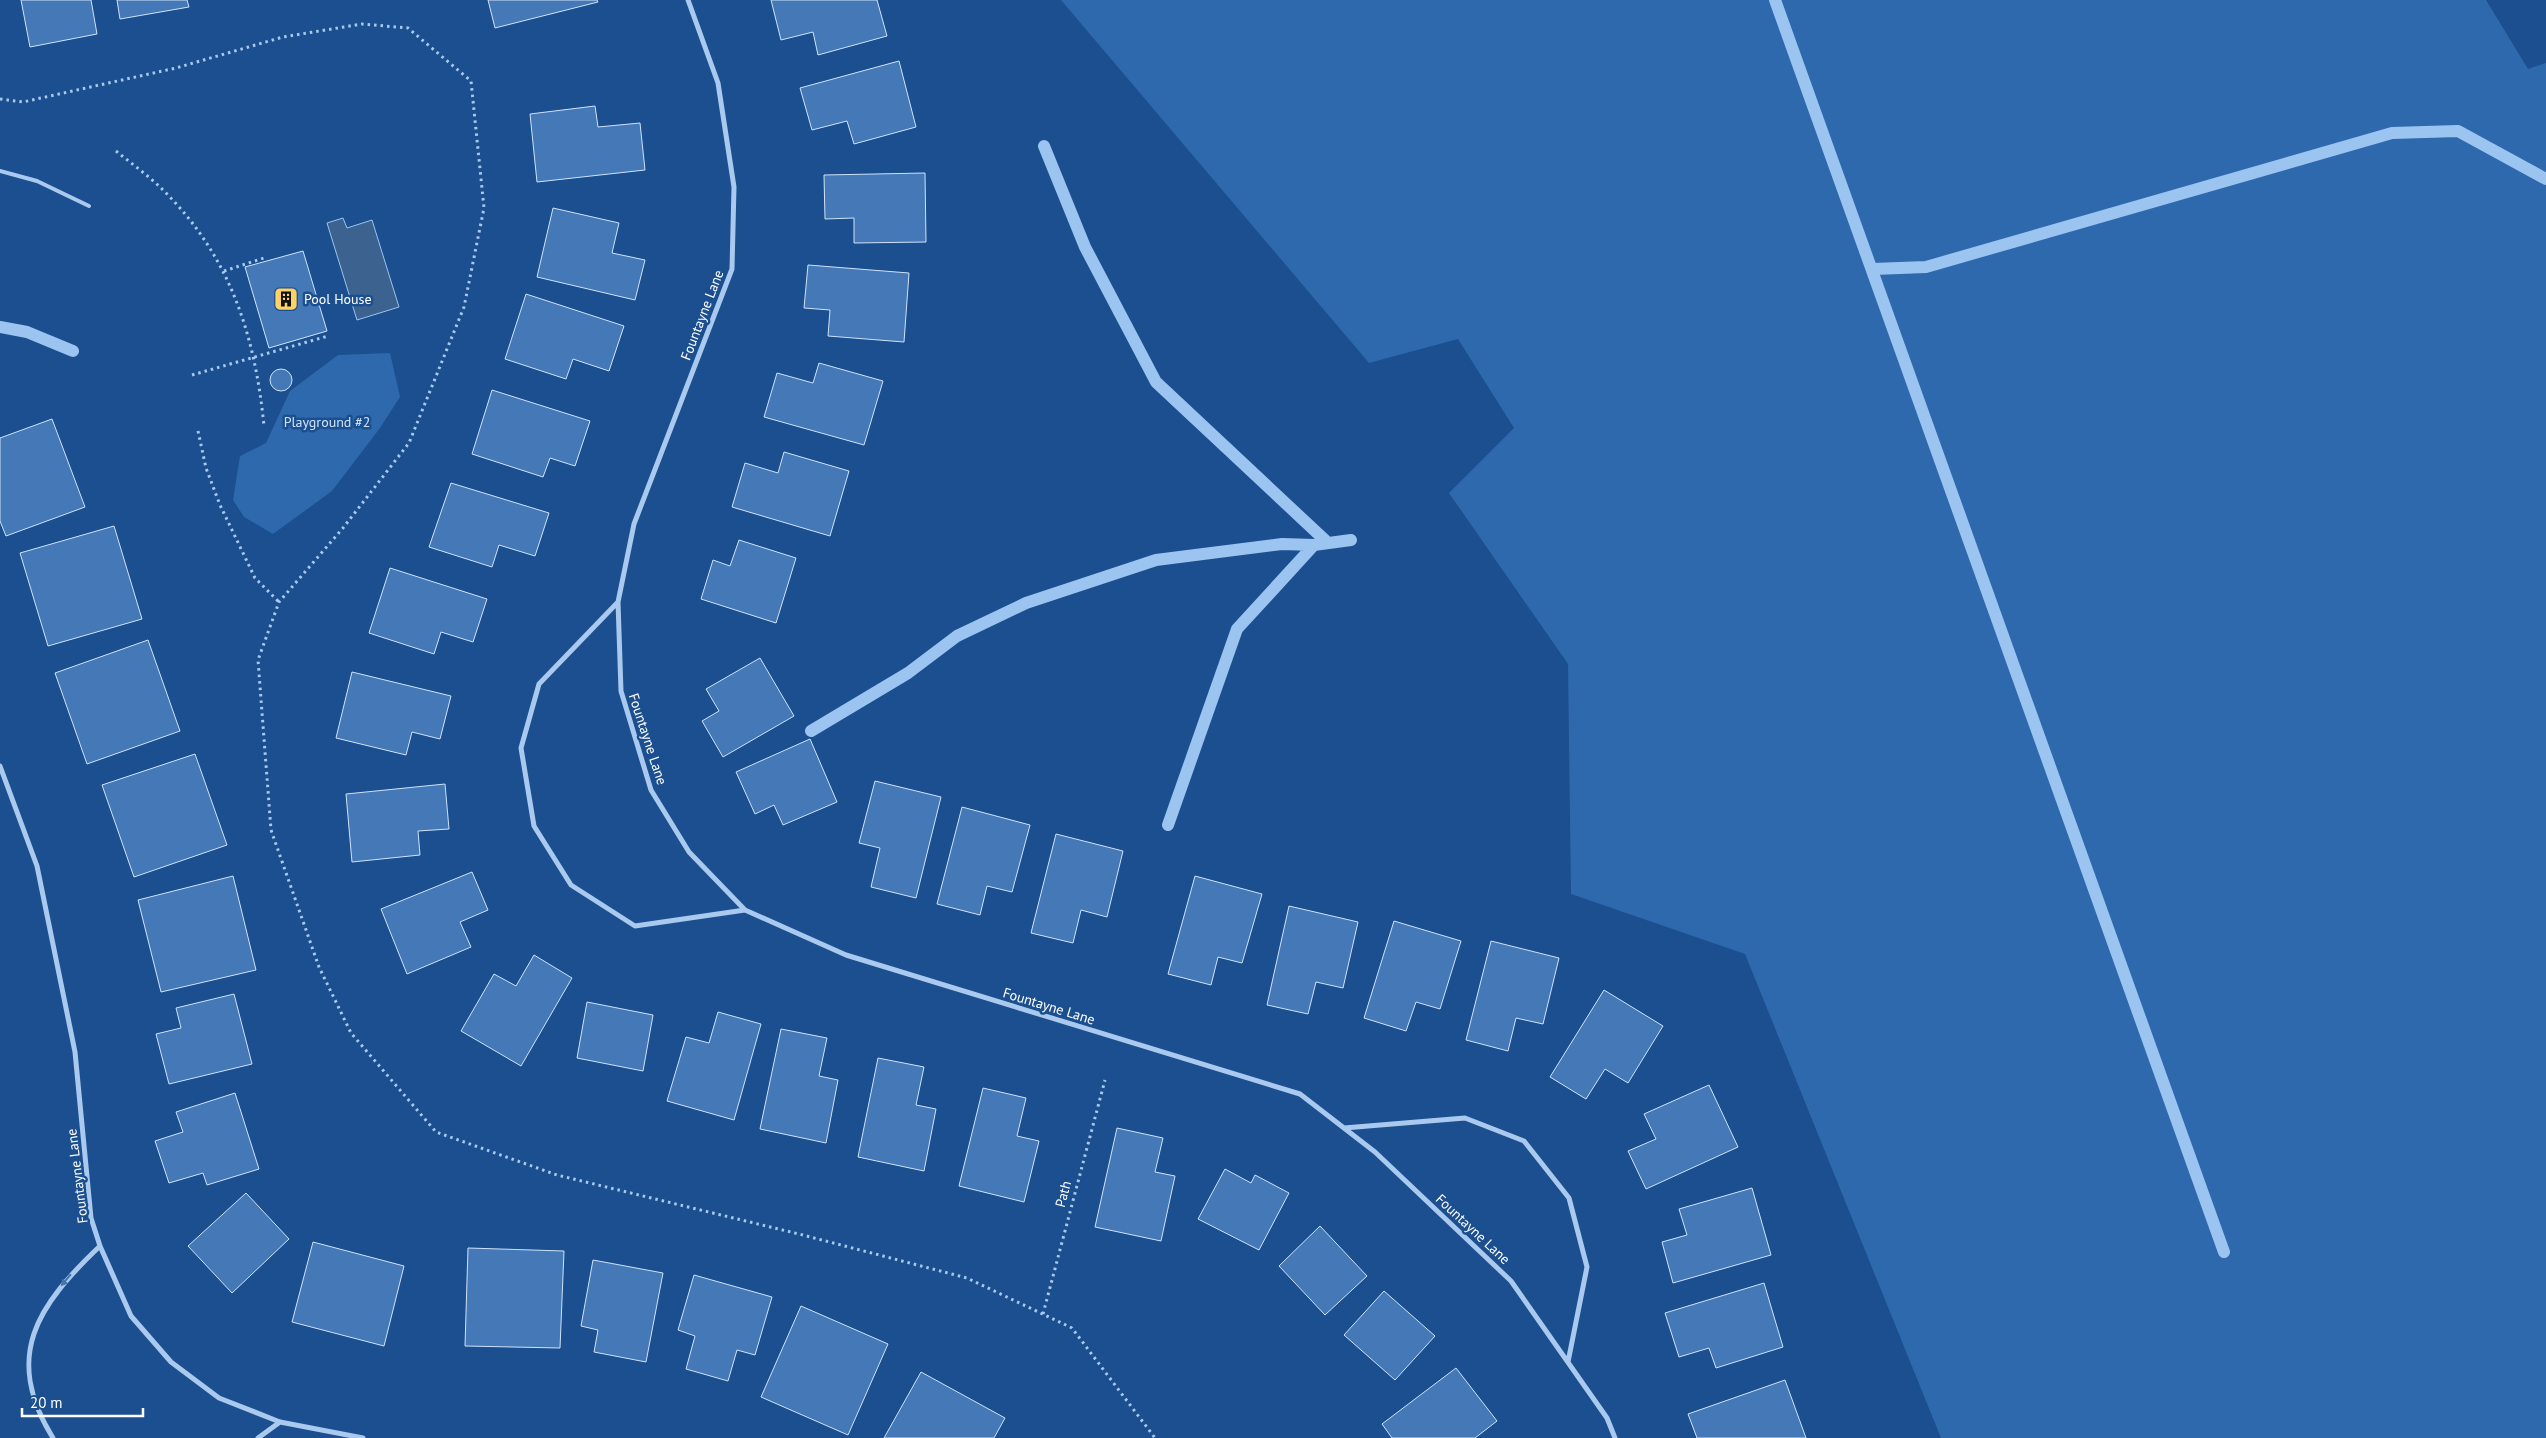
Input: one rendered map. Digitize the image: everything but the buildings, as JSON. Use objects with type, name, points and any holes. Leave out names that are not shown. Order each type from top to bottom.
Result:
[{"type":"street","name":"Fountayne Lane","points":[[688,0],[718,83],[734,187],[732,269],[634,524],[618,602],[621,690],[651,790],[689,852],[745,910],[846,955],[1300,1094],[1375,1152],[1511,1281],[1607,1418],[1615,1438]]},
{"type":"street","points":[[618,602],[539,684],[521,748],[534,826],[571,885],[635,926],[745,910]]},
{"type":"street","name":"Fountayne Lane","points":[[0,766],[37,866],[75,1052],[90,1218],[100,1246],[131,1316],[171,1362],[219,1398],[280,1422],[363,1438]]},
{"type":"street","points":[[1343,1128],[1465,1118],[1524,1141],[1569,1198],[1587,1267],[1568,1362]]},
{"type":"street","points":[[53,1438],[39,1416],[30,1389],[27,1360],[36,1328],[52,1297],[73,1271],[100,1246]]},
{"type":"street","points":[[258,1438],[280,1422]]},
{"type":"lane","points":[[0,171],[37,181],[90,206]]},
{"type":"path","points":[[0,99],[23,102],[176,68],[283,37],[362,24],[408,28],[471,81],[484,208],[464,307],[410,443],[343,528],[279,602],[258,660],[271,830],[319,967],[351,1033],[436,1132],[557,1175],[799,1234],[967,1278],[1072,1328],[1155,1438]]},
{"type":"path","points":[[116,151],[164,190],[195,228],[224,271],[241,310],[255,357],[264,426]]},
{"type":"path","points":[[224,271],[264,258]]},
{"type":"path","points":[[192,375],[328,336]]},
{"type":"path","points":[[198,431],[206,468],[220,506],[255,578],[279,602]]},
{"type":"path","name":"Path","points":[[1043,1314],[1105,1080]]},
{"type":"green space","points":[[1061,0],[2486,0],[2528,69],[2546,63],[2546,1438],[1941,1438],[1745,954],[1571,894],[1568,664],[1449,493],[1514,428],[1458,339],[1369,363]]},
{"type":"green space","name":"Playground #2","points":[[390,353],[400,397],[380,428],[332,491],[273,534],[244,517],[233,500],[240,456],[266,443],[290,391],[338,355]]},
{"type":"shaded area","points":[[343,218],[347,228],[372,220],[399,307],[357,320],[327,223]]},
{"type":"waterway","points":[[1775,0],[2224,1252]]},
{"type":"waterway","points":[[1873,269],[1926,267],[2392,133],[2458,131],[2546,179]]},
{"type":"waterway","points":[[1044,146],[1085,247],[1156,382],[1328,543]]},
{"type":"waterway","points":[[0,327],[27,332],[73,351]]},
{"type":"waterway","points":[[1168,825],[1237,629],[1314,545],[1351,540]]},
{"type":"waterway","points":[[811,731],[908,673],[957,636],[1026,603],[1156,560],[1282,544],[1314,545]]},
{"type":"place","name":"Pool House","points":[[286,299]]}]
